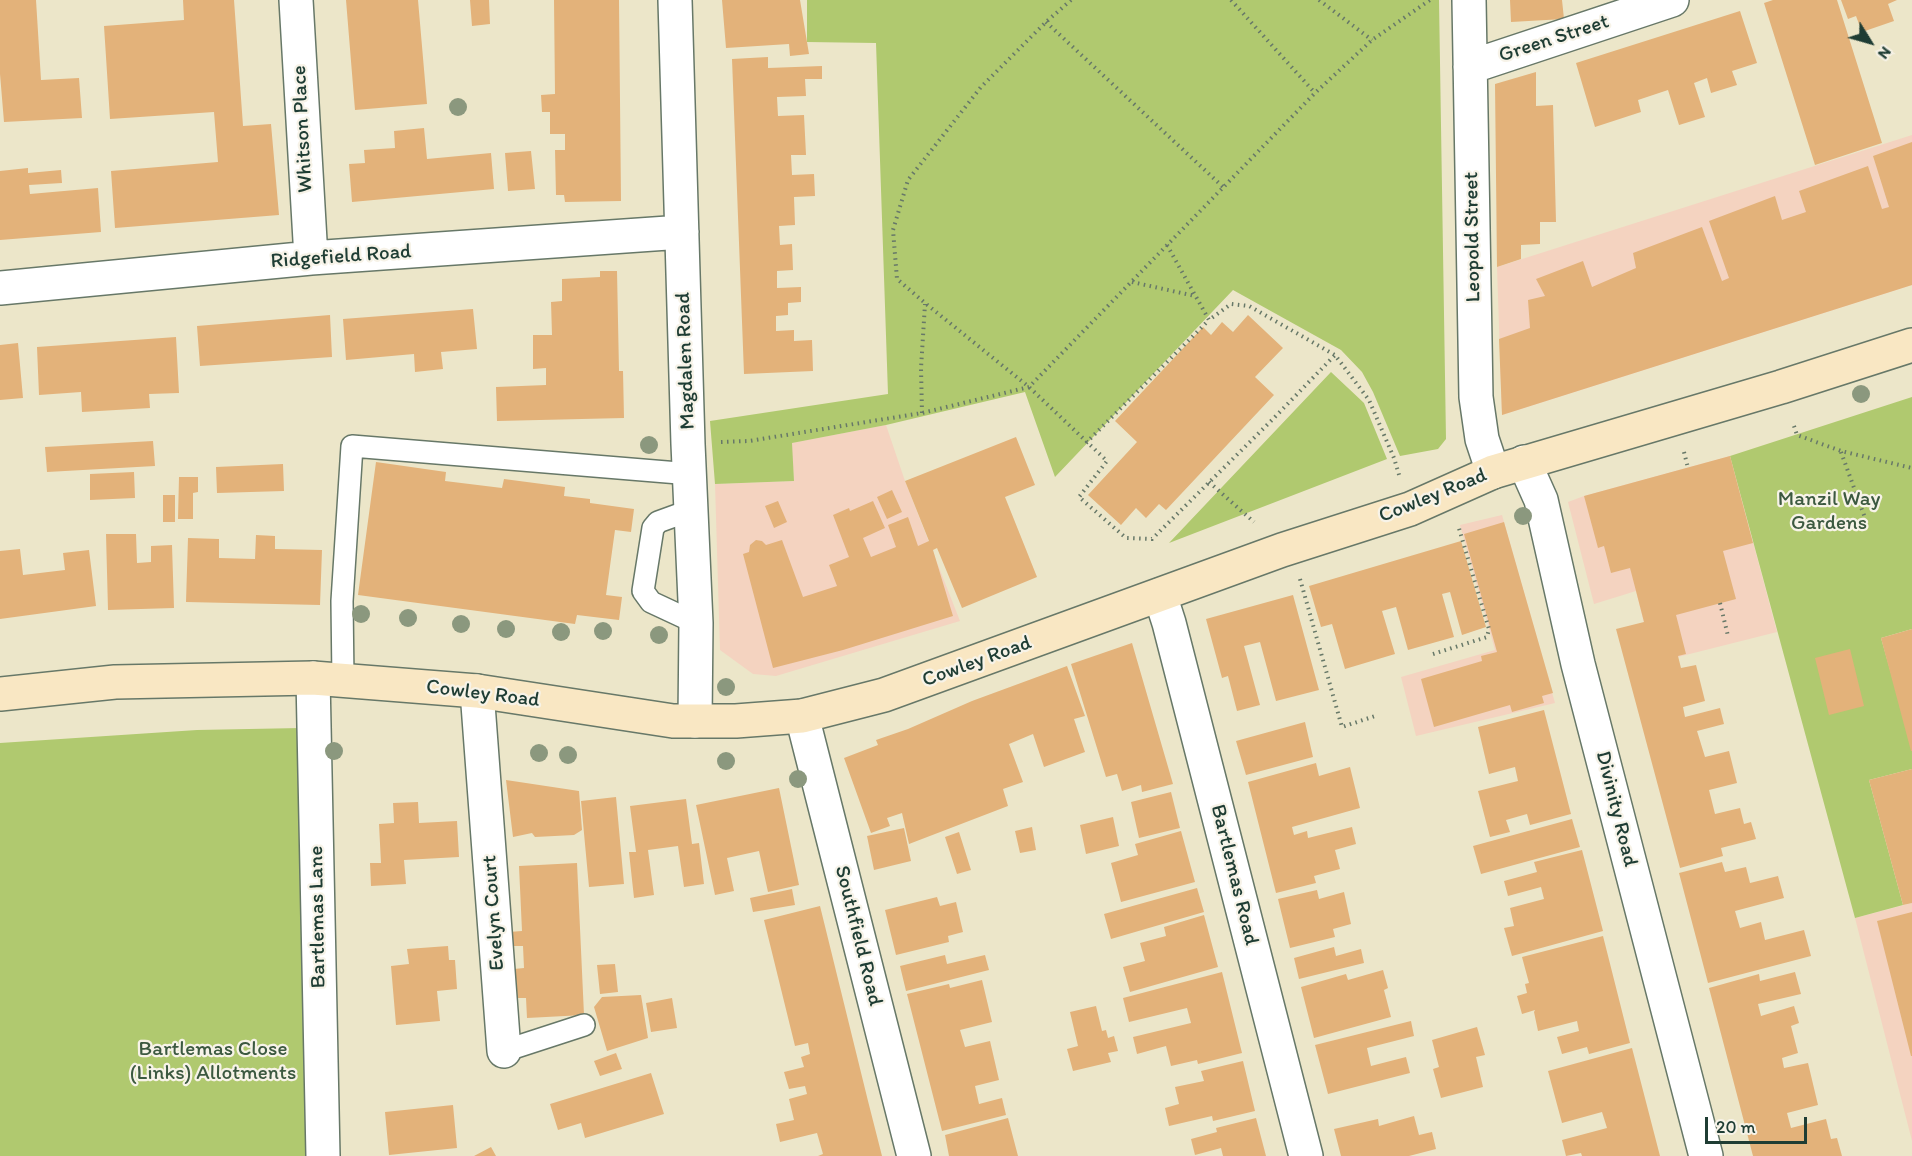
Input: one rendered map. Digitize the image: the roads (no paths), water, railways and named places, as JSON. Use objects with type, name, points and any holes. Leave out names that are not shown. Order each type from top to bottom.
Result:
[{"type":"main road","name":"Cowley Road","points":[[0,693],[116,682],[328,679],[477,691],[674,721],[736,721],[802,716],[884,695],[1282,550],[1410,509],[1494,472],[1781,387],[1912,345]]},
{"type":"street","name":"Whitson Place","points":[[296,0],[310,258]]},
{"type":"street","name":"Magdalen Road","points":[[675,0],[696,623],[695,721]]},
{"type":"street","name":"Leopold Street","points":[[1469,0],[1476,397],[1482,439],[1494,472]]},
{"type":"street","name":"Green Street","points":[[1470,67],[1672,0]]},
{"type":"street","name":"Ridgefield Road","points":[[0,288],[310,258],[682,232]]},
{"type":"street","name":"Divinity Road","points":[[1524,462],[1541,500],[1578,664],[1706,1156]]},
{"type":"street","name":"Bartlemas Road","points":[[1160,595],[1306,1156]]},
{"type":"street","name":"Bartlemas Lane","points":[[323,1156],[328,679]]},
{"type":"street","name":"Evelyn Court","points":[[477,691],[504,1051]]},
{"type":"street","name":"Southfield Road","points":[[802,716],[914,1156]]},
{"type":"lane","points":[[328,679],[342,601],[352,446],[690,459]]},
{"type":"lane","points":[[691,510],[658,522],[653,528],[643,591],[651,602],[696,623]]},
{"type":"lane","name":"Evelyn Court","points":[[504,1051],[584,1024]]},
{"type":"park label","name":"Manzil Way Gardens","points":[[1829,512]]},
{"type":"park label","name":"Bartlemas Close (Links) Allotments","points":[[213,1062]]}]
